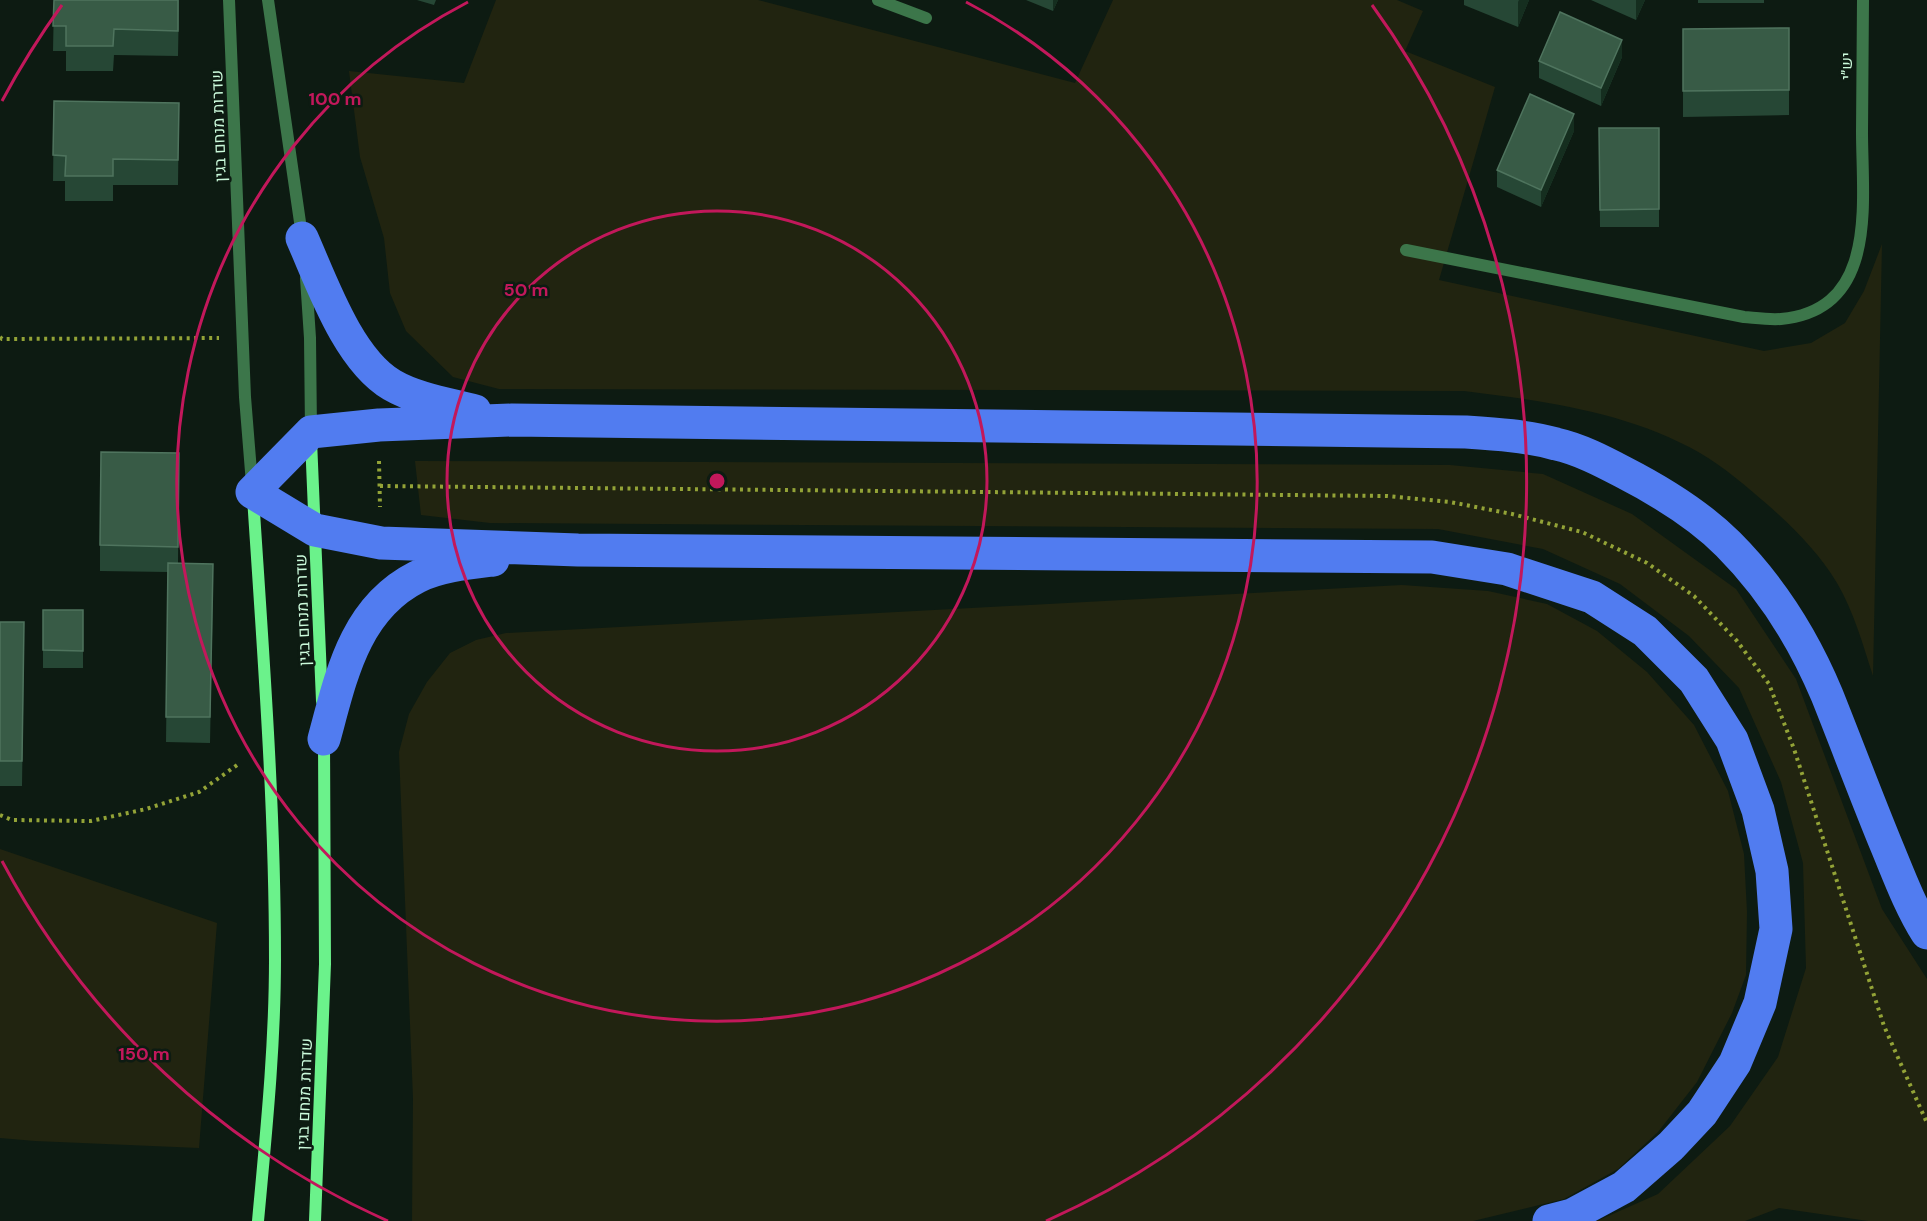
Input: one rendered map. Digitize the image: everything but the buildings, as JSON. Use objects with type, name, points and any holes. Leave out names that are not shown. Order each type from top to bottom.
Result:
[{"type":"highway","points":[[302,237],[335,313],[351,341],[376,373],[392,385],[423,398],[512,420]]},
{"type":"highway","points":[[1549,1221],[1572,1215],[1624,1187],[1671,1146],[1702,1113],[1735,1063],[1760,1003],[1776,929],[1772,871],[1758,810],[1732,740],[1694,680],[1645,631],[1592,597],[1507,569],[1432,557],[578,550],[381,543],[315,530],[252,492],[311,432],[379,425],[512,420],[1467,432],[1516,435],[1559,444],[1602,461],[1647,484],[1689,511],[1727,543],[1764,586],[1809,656],[1826,693],[1864,794],[1902,885],[1927,933]]},
{"type":"highway","points":[[324,739],[347,657],[368,619],[387,597],[418,577],[458,565],[578,550]]},
{"type":"main road","name":"שדרות מנחם בגין","points":[[311,432],[324,739],[325,964],[315,1221]]},
{"type":"main road","name":"שדרות מנחם בגין","points":[[252,492],[264,664],[274,902],[272,1061],[258,1221]]},
{"type":"street","name":"שדרות מנחם בגין","points":[[229,0],[245,397],[252,492]]},
{"type":"street","name":"שדרות מנחם בגין","points":[[268,0],[302,237],[310,338],[311,432]]},
{"type":"street","points":[[878,0],[926,18]]},
{"type":"street","name":"יש״י","points":[[1406,250],[1744,317],[1781,319],[1809,312],[1829,300],[1848,280],[1857,260],[1863,226],[1863,0]]},
{"type":"path","points":[[0,337],[2,339],[220,338]]},
{"type":"path","points":[[379,425],[381,543]]},
{"type":"path","points":[[380,486],[1387,496],[1450,502],[1512,514],[1582,532],[1647,563],[1694,596],[1737,641],[1769,684],[1794,749],[1884,1026],[1927,1123]]},
{"type":"path","points":[[0,815],[12,820],[91,820],[146,809],[199,792],[240,763]]},
{"type":"green space","points":[[496,0],[758,0],[1075,83],[1113,0],[1397,0],[1423,11],[1405,51],[1495,87],[1439,280],[1764,351],[1811,343],[1845,323],[1864,291],[1882,244],[1873,676],[1853,617],[1837,583],[1814,551],[1778,514],[1718,464],[1700,453],[1644,427],[1585,410],[1464,391],[499,389],[453,377],[406,331],[390,293],[384,238],[360,157],[349,71],[464,83]]},
{"type":"green space","points":[[415,461],[1450,465],[1543,474],[1632,514],[1736,589],[1796,679],[1882,909],[1927,979],[1927,1221],[1868,1221],[1779,1208],[1745,1221],[1597,1221],[1658,1194],[1730,1126],[1778,1057],[1806,968],[1803,863],[1781,782],[1739,688],[1689,636],[1620,584],[1543,549],[1438,529],[490,523],[421,515]]},
{"type":"green space","points":[[1402,585],[1488,591],[1547,604],[1597,631],[1647,672],[1694,725],[1728,791],[1744,854],[1747,912],[1746,975],[1732,1013],[1697,1082],[1658,1132],[1618,1169],[1564,1199],[1473,1221],[412,1221],[413,1098],[399,752],[409,714],[427,682],[450,653],[476,640],[506,633]]},
{"type":"green space","points":[[0,849],[217,923],[199,1148],[0,1138]]}]
